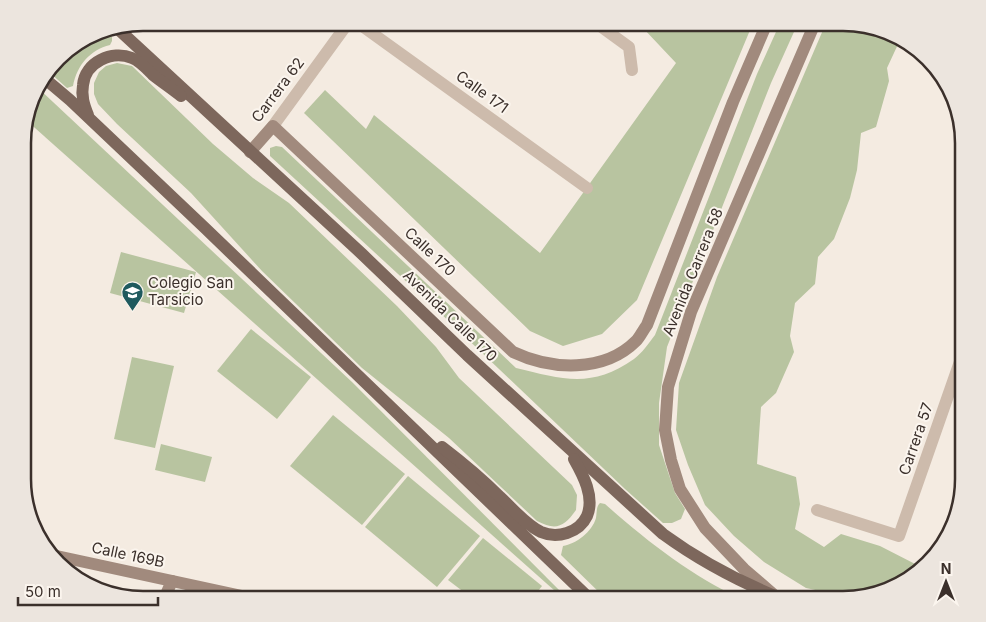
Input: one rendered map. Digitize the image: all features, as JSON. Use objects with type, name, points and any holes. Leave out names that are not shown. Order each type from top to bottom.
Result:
[{"type":"main road","name":"Avenida Calle 170","points":[[123,33],[362,254],[467,355],[656,528],[691,554],[764,591]]},
{"type":"main road","points":[[90,119],[82,100],[82,83],[90,68],[99,60],[123,55],[134,59],[231,133]]},
{"type":"main road","points":[[49,82],[206,229],[582,591]]},
{"type":"main road","points":[[393,409],[472,470],[529,524],[540,532],[554,535],[569,533],[581,525],[588,510],[588,491],[584,476],[568,448]]},
{"type":"street","name":"Carrera 62","points":[[250,152],[273,126],[342,31]]},
{"type":"street","name":"Calle 171","points":[[370,31],[587,188]]},
{"type":"street","points":[[608,31],[629,47],[632,70]]},
{"type":"street","name":"Avenida Carrera 58","points":[[584,365],[617,356],[637,340],[646,324],[763,31]]},
{"type":"street","name":"Avenida Carrera 58","points":[[771,591],[744,569],[705,528],[680,489],[670,460],[665,430],[668,387],[691,312],[811,31]]},
{"type":"street","name":"Calle 170","points":[[273,126],[513,352],[546,364],[584,365]]},
{"type":"street","name":"Carrera 57","points":[[817,510],[899,536],[955,376]]},
{"type":"street","name":"Calle 169B","points":[[63,557],[216,591]]},
{"type":"street","points":[[168,591],[172,581]]},
{"type":"green space","points":[[646,31],[750,31],[637,300],[602,334],[563,346],[530,331],[304,113],[325,90],[366,129],[374,115],[540,253],[676,63]]},
{"type":"green space","points":[[776,31],[794,31],[771,83],[667,347],[659,403],[659,445],[675,493],[685,509],[681,519],[672,523],[663,523],[625,489],[436,309],[270,156],[270,148],[282,147],[516,368],[562,378],[590,378],[604,375],[634,359],[643,351],[655,335],[757,74]]},
{"type":"green space","points":[[823,31],[865,33],[897,46],[887,68],[889,81],[876,127],[861,133],[857,170],[850,198],[834,239],[818,257],[815,284],[795,303],[790,336],[794,352],[776,393],[761,407],[757,464],[796,477],[800,504],[795,529],[824,547],[841,534],[880,546],[915,564],[899,576],[865,589],[820,591],[806,588],[764,562],[734,536],[705,505],[676,430],[679,383],[717,277]]},
{"type":"green space","points":[[111,36],[112,41],[110,45],[96,51],[81,65],[73,86],[67,88],[53,76],[59,69],[87,46]]},
{"type":"green space","points":[[117,63],[132,66],[213,144],[253,178],[289,203],[397,306],[436,347],[459,378],[572,485],[577,495],[576,510],[568,520],[559,526],[549,526],[537,521],[449,438],[362,368],[262,271],[191,193],[98,104],[94,94],[94,83],[99,72],[106,66]]},
{"type":"green space","points":[[43,93],[352,382],[560,591],[555,591],[32,126],[37,107]]},
{"type":"green space","points":[[121,252],[196,272],[184,313],[110,293]]},
{"type":"green space","points":[[251,329],[311,377],[277,419],[217,371]]},
{"type":"green space","points":[[132,357],[174,366],[155,448],[114,439]]},
{"type":"green space","points":[[333,415],[405,474],[362,525],[290,466]]},
{"type":"green space","points":[[161,444],[212,457],[205,482],[155,470]]},
{"type":"green space","points":[[408,476],[480,536],[437,587],[365,527]]},
{"type":"green space","points":[[600,503],[605,504],[670,557],[725,591],[598,591],[561,555],[563,546],[578,540],[591,528],[596,518],[597,508]]},
{"type":"green space","points":[[483,538],[542,586],[538,591],[462,591],[448,580]]},
{"type":"place","name":"Colegio San Tarsicio","points":[[132,311]]}]
